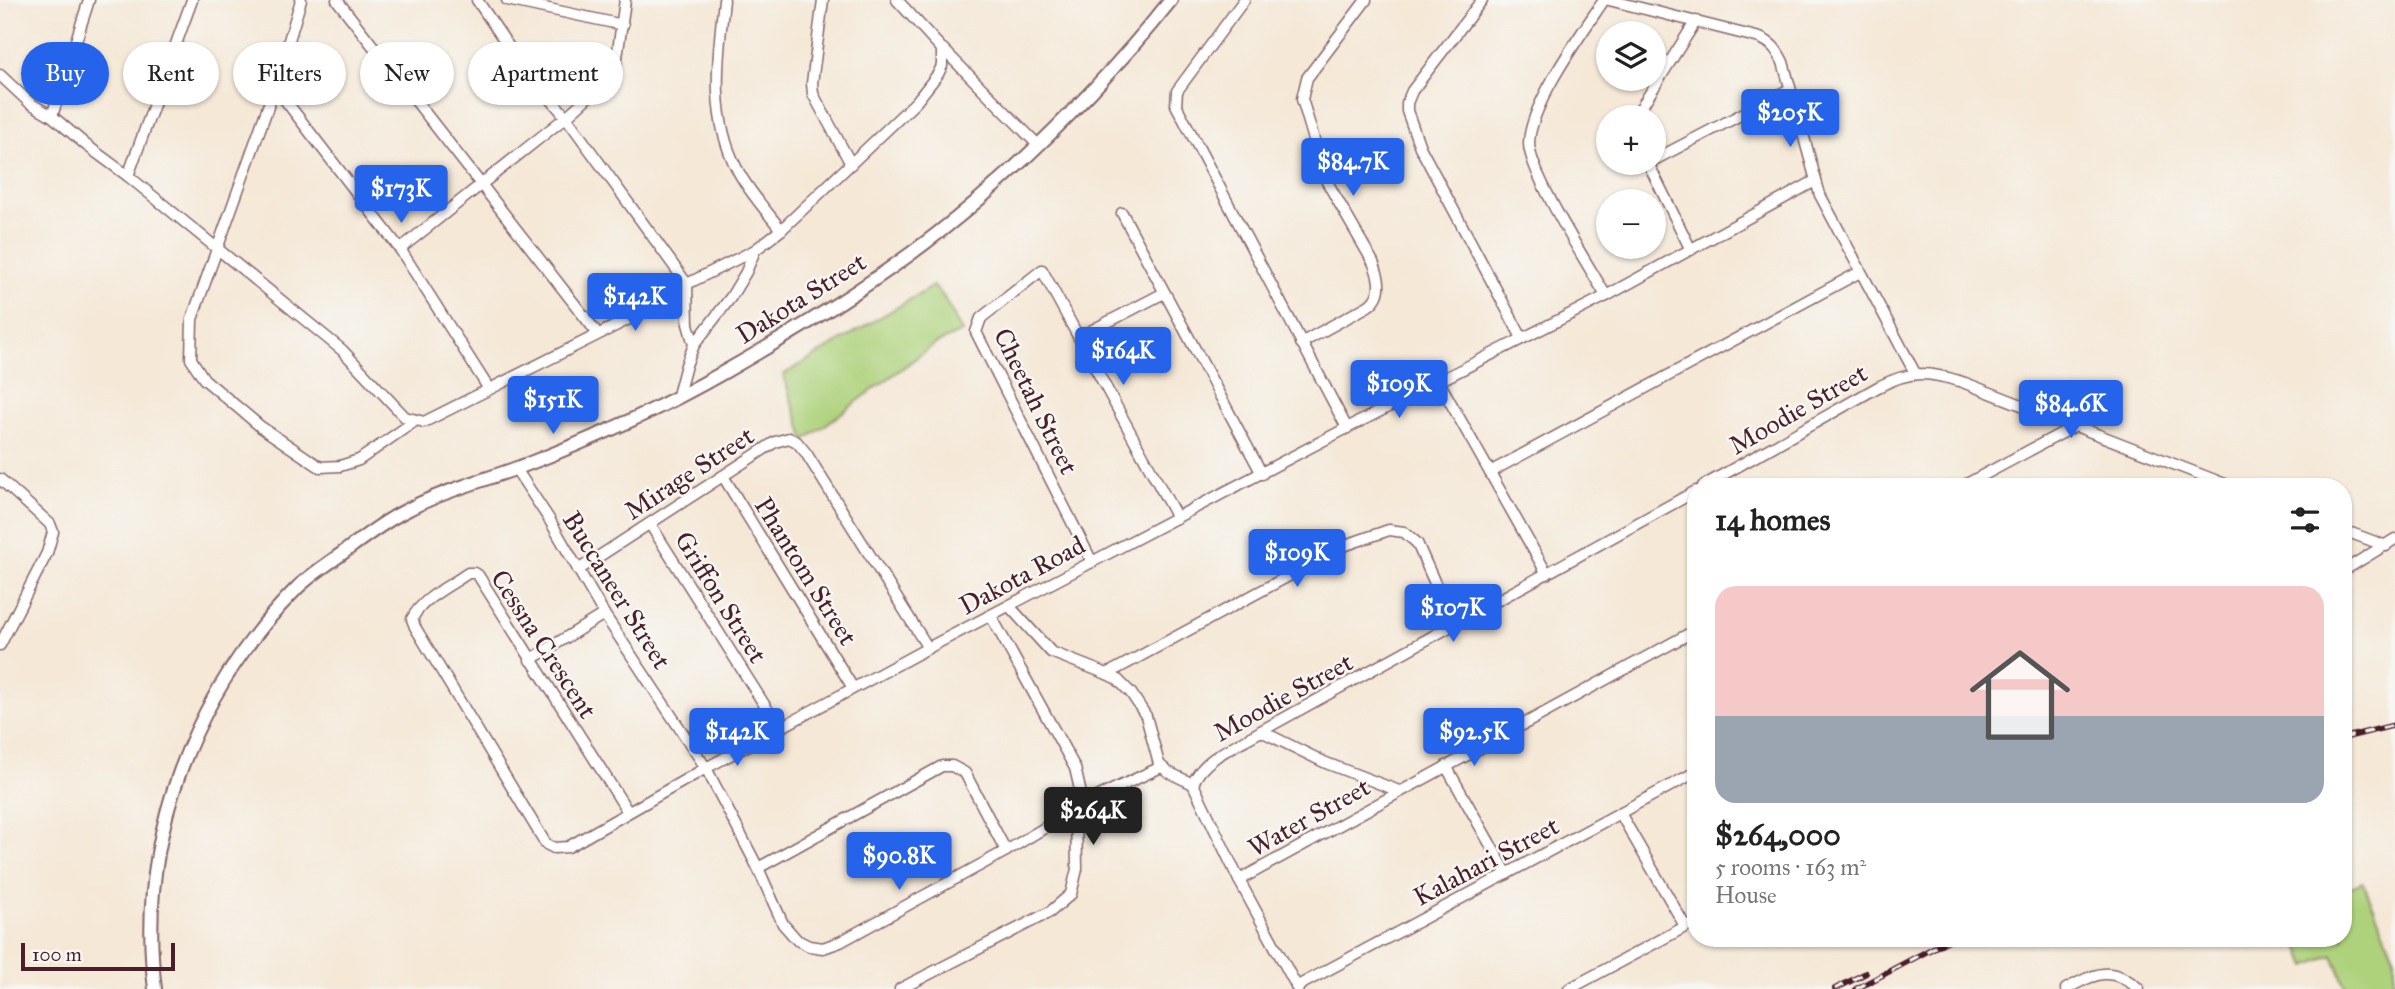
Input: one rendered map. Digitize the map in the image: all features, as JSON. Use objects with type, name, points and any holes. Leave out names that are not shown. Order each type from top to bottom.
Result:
[{"type":"street","points":[[52,116],[89,0]]},
{"type":"street","points":[[128,176],[192,0]]},
{"type":"street","points":[[288,42],[301,0]]},
{"type":"street","points":[[337,0],[598,334]]},
{"type":"street","points":[[477,0],[515,56],[566,117],[687,284],[688,324],[694,345]]},
{"type":"street","points":[[507,0],[623,25]]},
{"type":"street","points":[[400,249],[566,117],[610,78],[614,71],[623,25],[625,0]]},
{"type":"street","points":[[724,0],[716,82],[719,110],[728,147],[743,179],[781,230]]},
{"type":"street","points":[[823,0],[813,94],[851,164]]},
{"type":"street","points":[[897,0],[1038,145]]},
{"type":"street","name":"Dakota Street","points":[[155,989],[150,924],[158,850],[181,767],[208,707],[225,680],[248,647],[298,587],[366,536],[423,502],[516,469],[677,399],[760,351],[887,270],[975,203],[1038,145],[1124,56],[1171,0]]},
{"type":"street","points":[[1244,0],[1177,91],[1175,105],[1347,428]]},
{"type":"street","points":[[1301,343],[1368,306],[1375,301],[1379,290],[1378,275],[1373,262],[1326,180],[1302,99],[1307,78],[1366,0]]},
{"type":"street","points":[[1482,0],[1412,91],[1408,111],[1420,147],[1522,338]]},
{"type":"street","points":[[1606,296],[1544,186],[1529,143],[1539,110],[1561,65],[1607,0],[1760,38],[1770,42],[1778,51],[1824,204],[1915,373],[1941,375],[1965,383],[2207,478]]},
{"type":"street","points":[[1643,105],[1696,21]]},
{"type":"street","points":[[0,75],[30,103],[52,116],[128,176],[342,350],[394,408],[405,417],[424,422],[653,307],[687,284],[755,250],[781,230],[851,164],[933,82],[942,66],[942,49]]},
{"type":"street","points":[[1666,154],[1790,89]]},
{"type":"street","points":[[268,105],[216,246],[192,320],[191,359],[204,379],[261,427],[320,467],[340,466],[359,460],[415,421]]},
{"type":"street","points":[[289,105],[400,249],[489,389]]},
{"type":"street","points":[[1654,175],[1691,250]]},
{"type":"street","name":"Dakota Road","points":[[545,844],[554,848],[568,847],[853,688],[1347,428],[1606,296],[1815,181]]},
{"type":"street","points":[[1122,213],[1262,474]]},
{"type":"street","points":[[677,399],[694,345],[731,297],[755,250]]},
{"type":"street","name":"Cheetah Street","points":[[1093,562],[976,332],[981,318],[1042,270],[1177,518]]},
{"type":"street","points":[[1490,472],[1860,272]]},
{"type":"street","points":[[1079,337],[1164,293]]},
{"type":"street","name":"Moodie Street","points":[[1717,478],[1886,383],[1902,375],[1915,373]]},
{"type":"street","points":[[1439,382],[1547,574]]},
{"type":"street","points":[[1978,478],[2077,425]]},
{"type":"street","name":"Mirage Street","points":[[578,570],[782,439],[789,438],[797,442],[928,648]]},
{"type":"street","name":"Buccaneer Street","points":[[516,469],[604,614],[706,768],[758,868],[783,924],[797,940],[809,946],[822,948],[840,942],[1076,810],[1161,767]]},
{"type":"street","name":"Phantom Street","points":[[723,476],[853,688]]},
{"type":"street","points":[[0,479],[47,522],[53,532],[47,553],[0,645]]},
{"type":"street","name":"Moodie Street","points":[[1193,785],[1196,775],[1204,766],[1261,731],[1687,496]]},
{"type":"street","name":"Griffon Street","points":[[650,524],[779,728]]},
{"type":"street","points":[[1107,674],[1346,545],[1389,530],[1404,532],[1417,543],[1454,626]]},
{"type":"street","points":[[2352,533],[2386,546]]},
{"type":"street","points":[[2352,566],[2395,539]]},
{"type":"street","name":"Cessna Crescent","points":[[545,844],[412,619],[426,602],[468,573],[474,573],[628,812]]},
{"type":"street","points":[[1010,607],[1051,652],[1107,674],[1131,692],[1146,716],[1155,756],[1161,767],[1193,785],[1238,880],[1297,988]]},
{"type":"street","points":[[530,660],[604,614]]},
{"type":"street","points":[[900,989],[1049,912],[1067,899],[1074,886],[1077,869],[1076,810],[1081,794],[1075,768],[991,616]]},
{"type":"street","name":"Water Street","points":[[1238,880],[1687,635]]},
{"type":"street","points":[[1261,731],[1326,763],[1399,791]]},
{"type":"street","points":[[758,868],[942,766],[952,766],[965,773],[1006,851]]},
{"type":"street","points":[[1446,766],[1507,874]]},
{"type":"street","name":"Kalahari Street","points":[[1297,988],[1687,777]]},
{"type":"street","points":[[1569,989],[1685,926],[1620,813]]},
{"type":"street","points":[[2066,989],[2089,977],[2104,973],[2122,976],[2139,989]]},
{"type":"green space","points":[[933,286],[943,296],[962,332],[935,344],[805,440],[783,375]]},
{"type":"green space","points":[[2363,882],[2395,958],[2394,989],[2347,989],[2333,955],[2307,966],[2300,947],[2352,947],[2352,886]]},
{"type":"railway","points":[[2352,736],[2395,725]]},
{"type":"railway","points":[[1856,989],[1935,947]]},
{"type":"railway","points":[[1835,989],[1866,973]]}]
